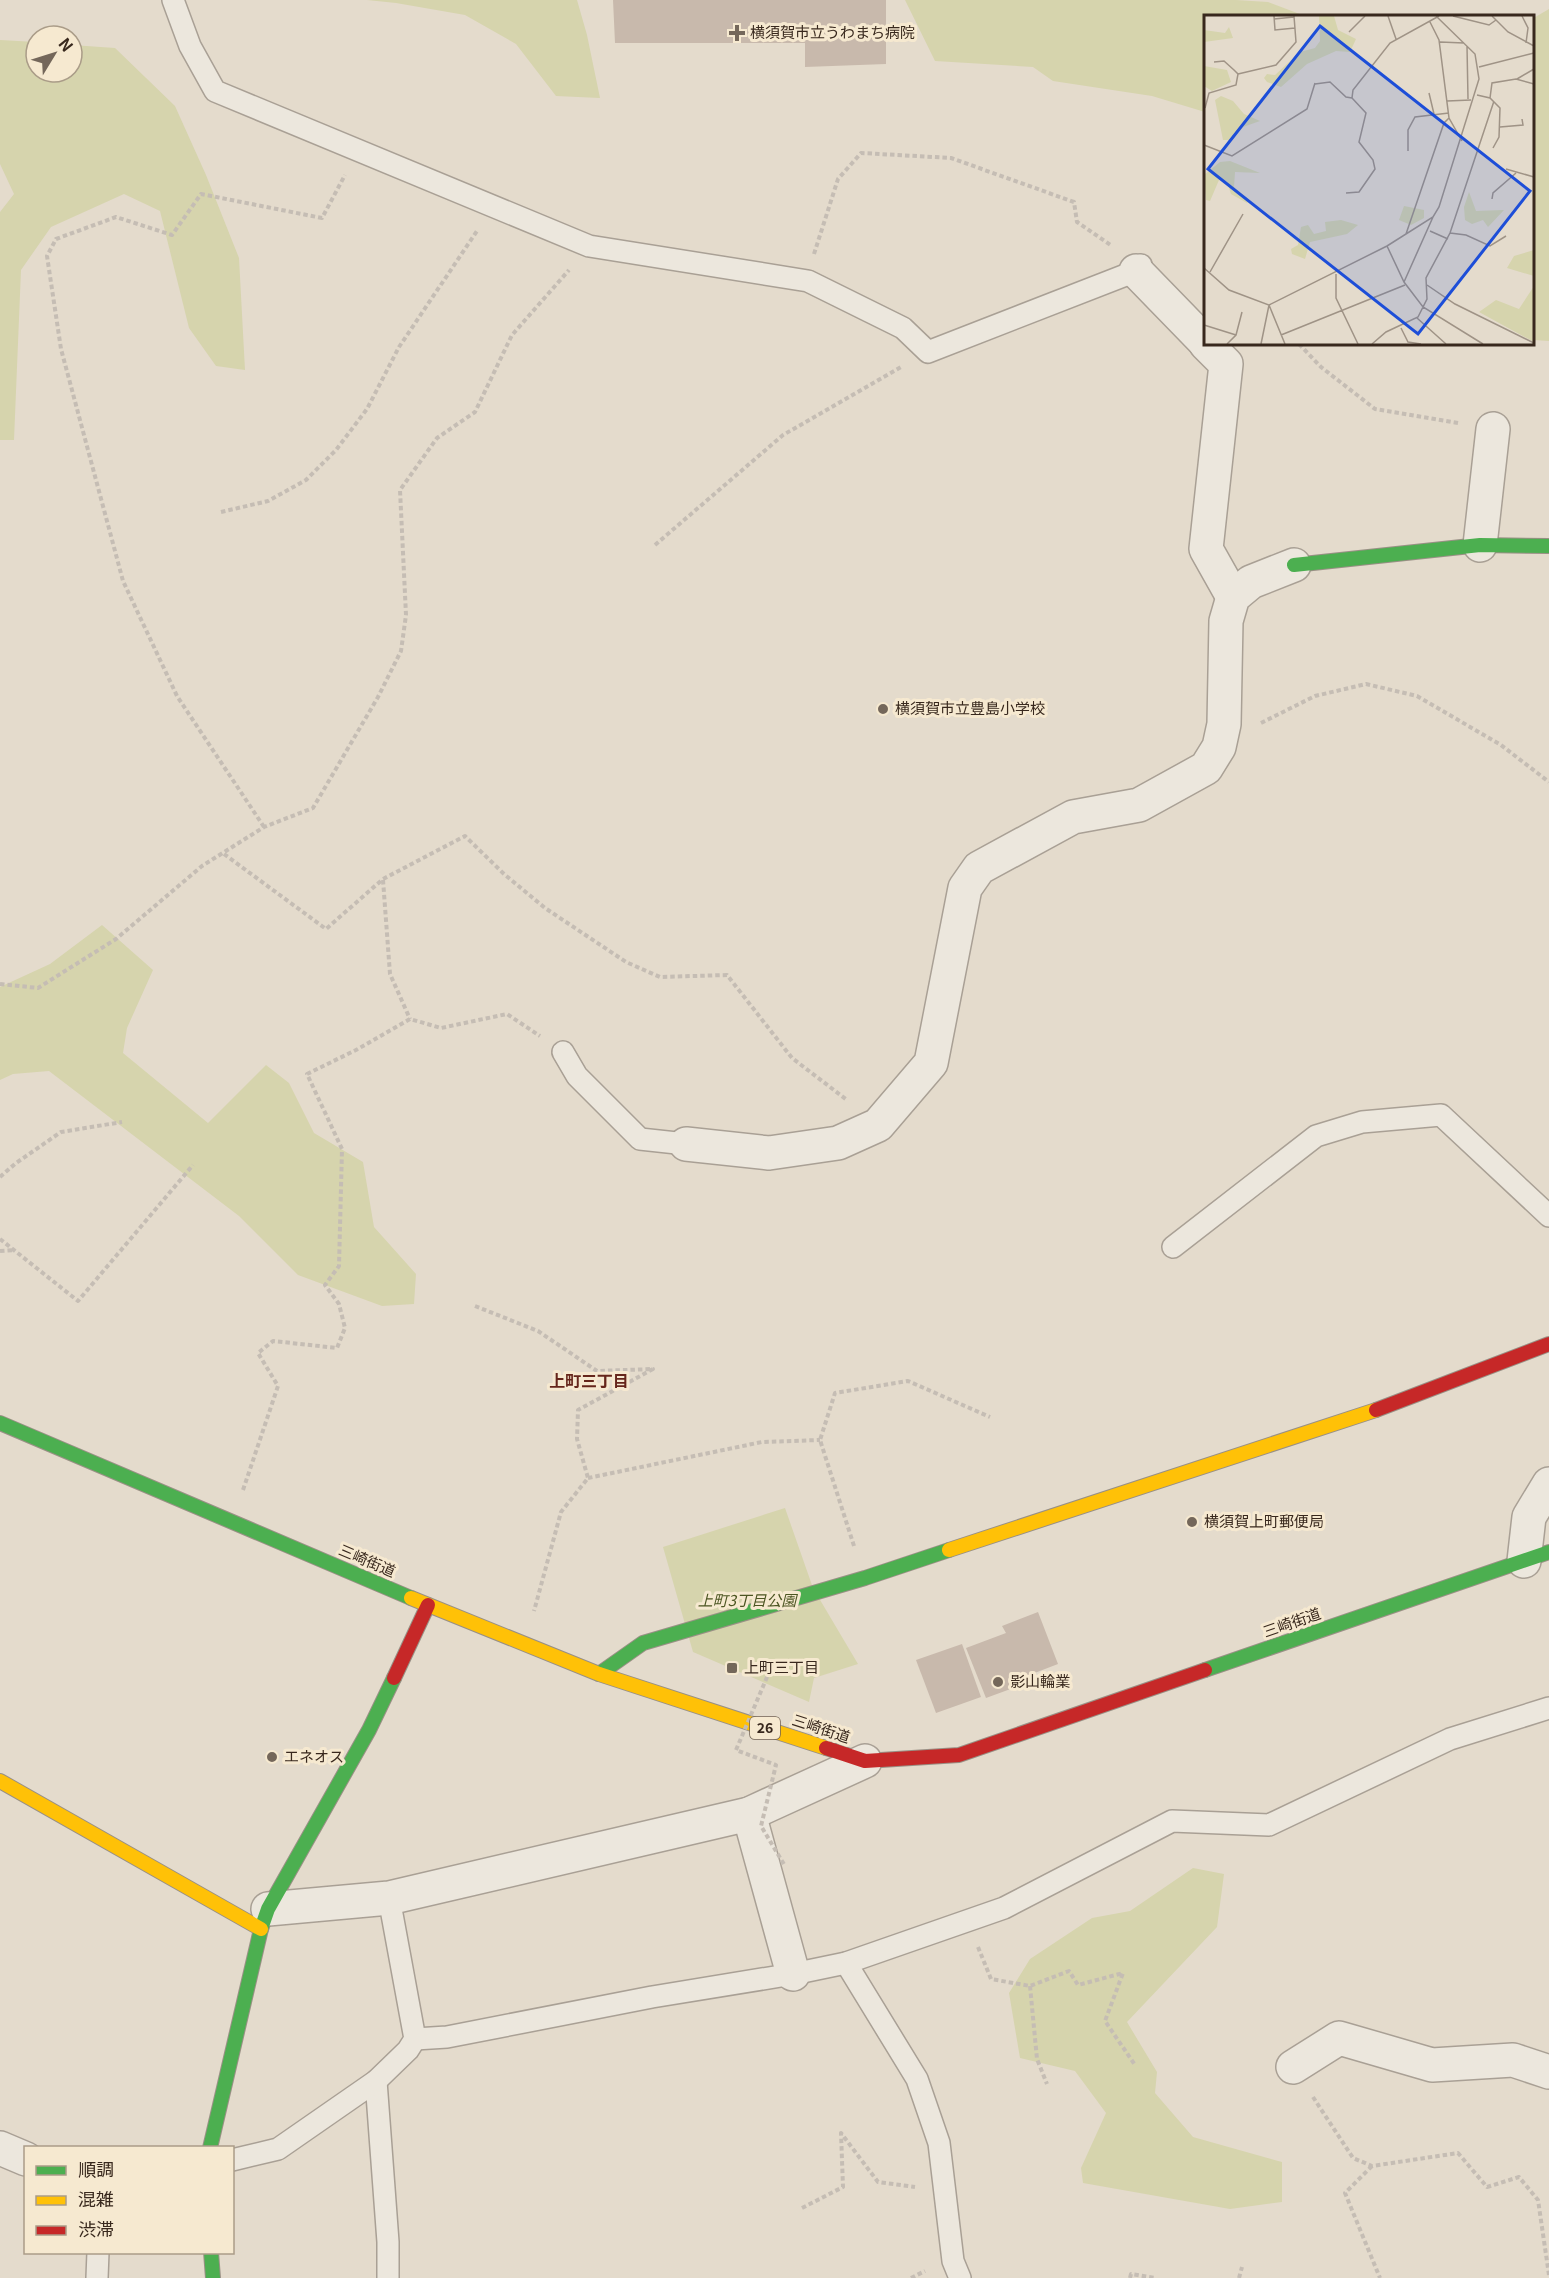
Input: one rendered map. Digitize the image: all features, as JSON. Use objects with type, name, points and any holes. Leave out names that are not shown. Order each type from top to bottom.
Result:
[{"type":"street","points":[[1138,268],[1204,341]]},
{"type":"street","points":[[1208,345],[1226,364],[1206,549],[1233,597]]},
{"type":"street","points":[[1480,544],[1493,429]]},
{"type":"street","points":[[686,1144],[769,1153],[838,1143],[878,1125],[931,1063],[964,888],[979,868],[1073,817],[1139,805],[1206,768],[1219,747],[1224,724],[1226,621],[1233,597],[1251,582],[1294,565],[1480,544],[1549,546]]},
{"type":"street","points":[[598,1674],[643,1643],[865,1578],[1376,1410],[1549,1344]]},
{"type":"street","name":"三崎街道","points":[[0,1423],[428,1605],[598,1674],[865,1761],[959,1755],[1536,1556]]},
{"type":"street","points":[[1536,1556],[1529,1516],[1549,1484]]},
{"type":"street","points":[[210,2146],[265,1919],[369,1730],[428,1605]]},
{"type":"street","points":[[0,1781],[265,1919],[389,1898],[749,1814],[865,1761]]},
{"type":"street","points":[[749,1814],[794,1974]]},
{"type":"street","points":[[1293,2067],[1339,2038],[1432,2065],[1513,2060],[1549,2072]]},
{"type":"street","points":[[0,2148],[24,2158]]},
{"type":"street","points":[[211,2254],[213,2278]]},
{"type":"lane","points":[[173,0],[190,46],[215,91],[589,246],[808,281],[903,327],[928,352],[1138,268]]},
{"type":"lane","points":[[563,1052],[577,1076],[640,1139],[686,1144]]},
{"type":"lane","points":[[1173,1247],[1316,1136],[1362,1122],[1441,1115],[1549,1216]]},
{"type":"lane","points":[[415,2039],[447,2037],[652,1997],[794,1974],[846,1963],[1004,1908],[1172,1821],[1269,1825],[1450,1739],[1549,1708]]},
{"type":"lane","points":[[234,2160],[278,2149],[376,2081],[408,2050],[415,2039],[389,1898]]},
{"type":"lane","points":[[846,1963],[917,2079],[939,2143],[953,2261],[960,2278]]},
{"type":"lane","points":[[376,2081],[388,2242],[388,2278]]},
{"type":"lane","points":[[97,2278],[98,2254]]},
{"type":"path","points":[[264,827],[177,696],[123,581],[61,349],[47,256],[56,239],[116,218],[171,235],[201,194],[322,218],[354,159],[354,150]]},
{"type":"path","points":[[808,281],[816,245],[838,179],[861,153],[951,158],[1074,202],[1077,222],[1138,268]]},
{"type":"path","points":[[221,512],[268,501],[306,480],[336,450],[367,409],[399,347],[492,207]]},
{"type":"path","points":[[0,984],[38,988],[116,939],[202,866],[264,827],[313,808],[378,697],[401,651],[406,615],[400,490],[437,438],[476,412],[512,335],[589,246]]},
{"type":"path","points":[[1300,345],[1321,368],[1375,410],[1493,429]]},
{"type":"path","points":[[655,545],[783,435],[928,352]]},
{"type":"path","points":[[1219,747],[1315,696],[1366,684],[1417,696],[1501,745],[1549,782]]},
{"type":"path","points":[[224,854],[326,929],[382,879],[465,836],[504,874],[545,908],[626,962],[660,977],[727,975],[792,1058],[878,1125]]},
{"type":"path","points":[[382,879],[390,974],[410,1019]]},
{"type":"path","points":[[232,1521],[278,1386],[258,1353],[273,1341],[337,1347],[345,1328],[339,1304],[326,1285],[339,1266],[342,1149],[307,1074],[356,1050],[410,1019],[441,1028],[507,1014],[563,1052]]},
{"type":"path","points":[[0,1177],[61,1132],[122,1122]]},
{"type":"path","points":[[0,1239],[78,1301],[193,1165]]},
{"type":"path","points":[[0,1251],[15,1250]]},
{"type":"path","points":[[475,1306],[538,1331],[597,1371],[653,1369],[578,1410],[578,1439],[588,1478]]},
{"type":"path","points":[[865,1578],[820,1440],[835,1393],[908,1381],[990,1417]]},
{"type":"path","points":[[526,1644],[561,1512],[588,1478],[762,1442],[820,1440]]},
{"type":"path","points":[[773,1663],[736,1750],[776,1765],[761,1826],[785,1866]]},
{"type":"path","points":[[968,1920],[991,1979],[1030,1986],[1069,1971],[1078,1985],[1123,1973],[1105,2021],[1135,2065]]},
{"type":"path","points":[[1030,1986],[1037,2059],[1047,2084]]},
{"type":"path","points":[[1293,2067],[1353,2158],[1372,2166],[1458,2153],[1487,2187],[1519,2177],[1538,2200],[1549,2275]]},
{"type":"path","points":[[802,2208],[843,2187],[841,2133],[878,2182],[945,2191]]},
{"type":"path","points":[[1372,2166],[1345,2193],[1380,2278]]},
{"type":"path","points":[[1239,2278],[1242,2267]]},
{"type":"path","points":[[1130,2278],[1131,2274],[1155,2278]]},
{"type":"green space","points":[[367,0],[577,0],[600,98],[556,96],[516,44],[465,15]]},
{"type":"green space","points":[[905,0],[1236,0],[1268,2],[1302,15],[1204,15],[1204,112],[1152,96],[1053,81],[1033,67],[935,61]]},
{"type":"green space","points":[[1549,9],[1549,341],[1534,340],[1534,18]]},
{"type":"green space","points":[[0,40],[24,41],[24,84],[84,84],[84,46],[115,48],[175,106],[206,175],[239,258],[245,370],[216,366],[189,328],[160,211],[124,194],[51,227],[21,270],[14,440],[0,440],[0,212],[14,194],[0,164]]},
{"type":"green space","points":[[102,925],[153,970],[127,1028],[123,1053],[208,1123],[266,1065],[289,1083],[314,1133],[363,1162],[374,1227],[416,1274],[414,1304],[382,1306],[298,1275],[239,1216],[49,1071],[13,1074],[0,1080],[0,987],[50,964]]},
{"type":"green space","name":"上町3丁目公園","points":[[785,1508],[813,1588],[858,1664],[814,1678],[809,1702],[693,1652],[663,1547]]},
{"type":"green space","points":[[1193,1868],[1224,1874],[1217,1927],[1127,2022],[1157,2072],[1155,2093],[1193,2137],[1282,2162],[1282,2202],[1230,2209],[1083,2183],[1081,2168],[1106,2113],[1075,2071],[1020,2058],[1009,1993],[1030,1959],[1092,1918],[1130,1911]]},
{"type":"building","points":[[613,0],[886,0],[886,64],[805,67],[805,43],[615,43]]},
{"type":"building","points":[[1038,1612],[1058,1664],[1019,1679],[1019,1686],[986,1698],[966,1648],[1006,1633],[1002,1626]]},
{"type":"building","points":[[962,1644],[981,1697],[936,1713],[916,1660]]},
{"type":"traffic: fast","points":[[1294,565],[1480,545],[1549,546]]},
{"type":"traffic: fast","points":[[0,1423],[411,1598]]},
{"type":"traffic: fast","points":[[599,1674],[643,1643],[865,1578],[949,1550]]},
{"type":"traffic: fast","points":[[1205,1670],[1549,1552]]},
{"type":"traffic: fast","points":[[210,2146],[261,1929],[268,1909],[369,1730],[394,1678]]},
{"type":"traffic: fast","points":[[211,2254],[213,2278]]},
{"type":"traffic: slow","points":[[949,1550],[1376,1410]]},
{"type":"traffic: slow","points":[[411,1598],[599,1674],[826,1748]]},
{"type":"traffic: slow","points":[[0,1781],[261,1929]]},
{"type":"traffic: jam","points":[[1376,1410],[1549,1344]]},
{"type":"traffic: jam","points":[[394,1678],[428,1605]]},
{"type":"traffic: jam","points":[[826,1748],[865,1761],[959,1755],[1205,1670]]},
{"type":"place","name":"横須賀市立うわまち病院","points":[[737,33]]},
{"type":"place","name":"横須賀市立豊島小学校","points":[[883,709]]},
{"type":"place","name":"横須賀上町郵便局","points":[[1192,1522]]},
{"type":"place","name":"上町三丁目","points":[[732,1668]]},
{"type":"place","name":"影山輪業","points":[[998,1682]]},
{"type":"place","name":"エネオス","points":[[272,1757]]},
{"type":"district","name":"上町三丁目","points":[[589,1381]]}]
